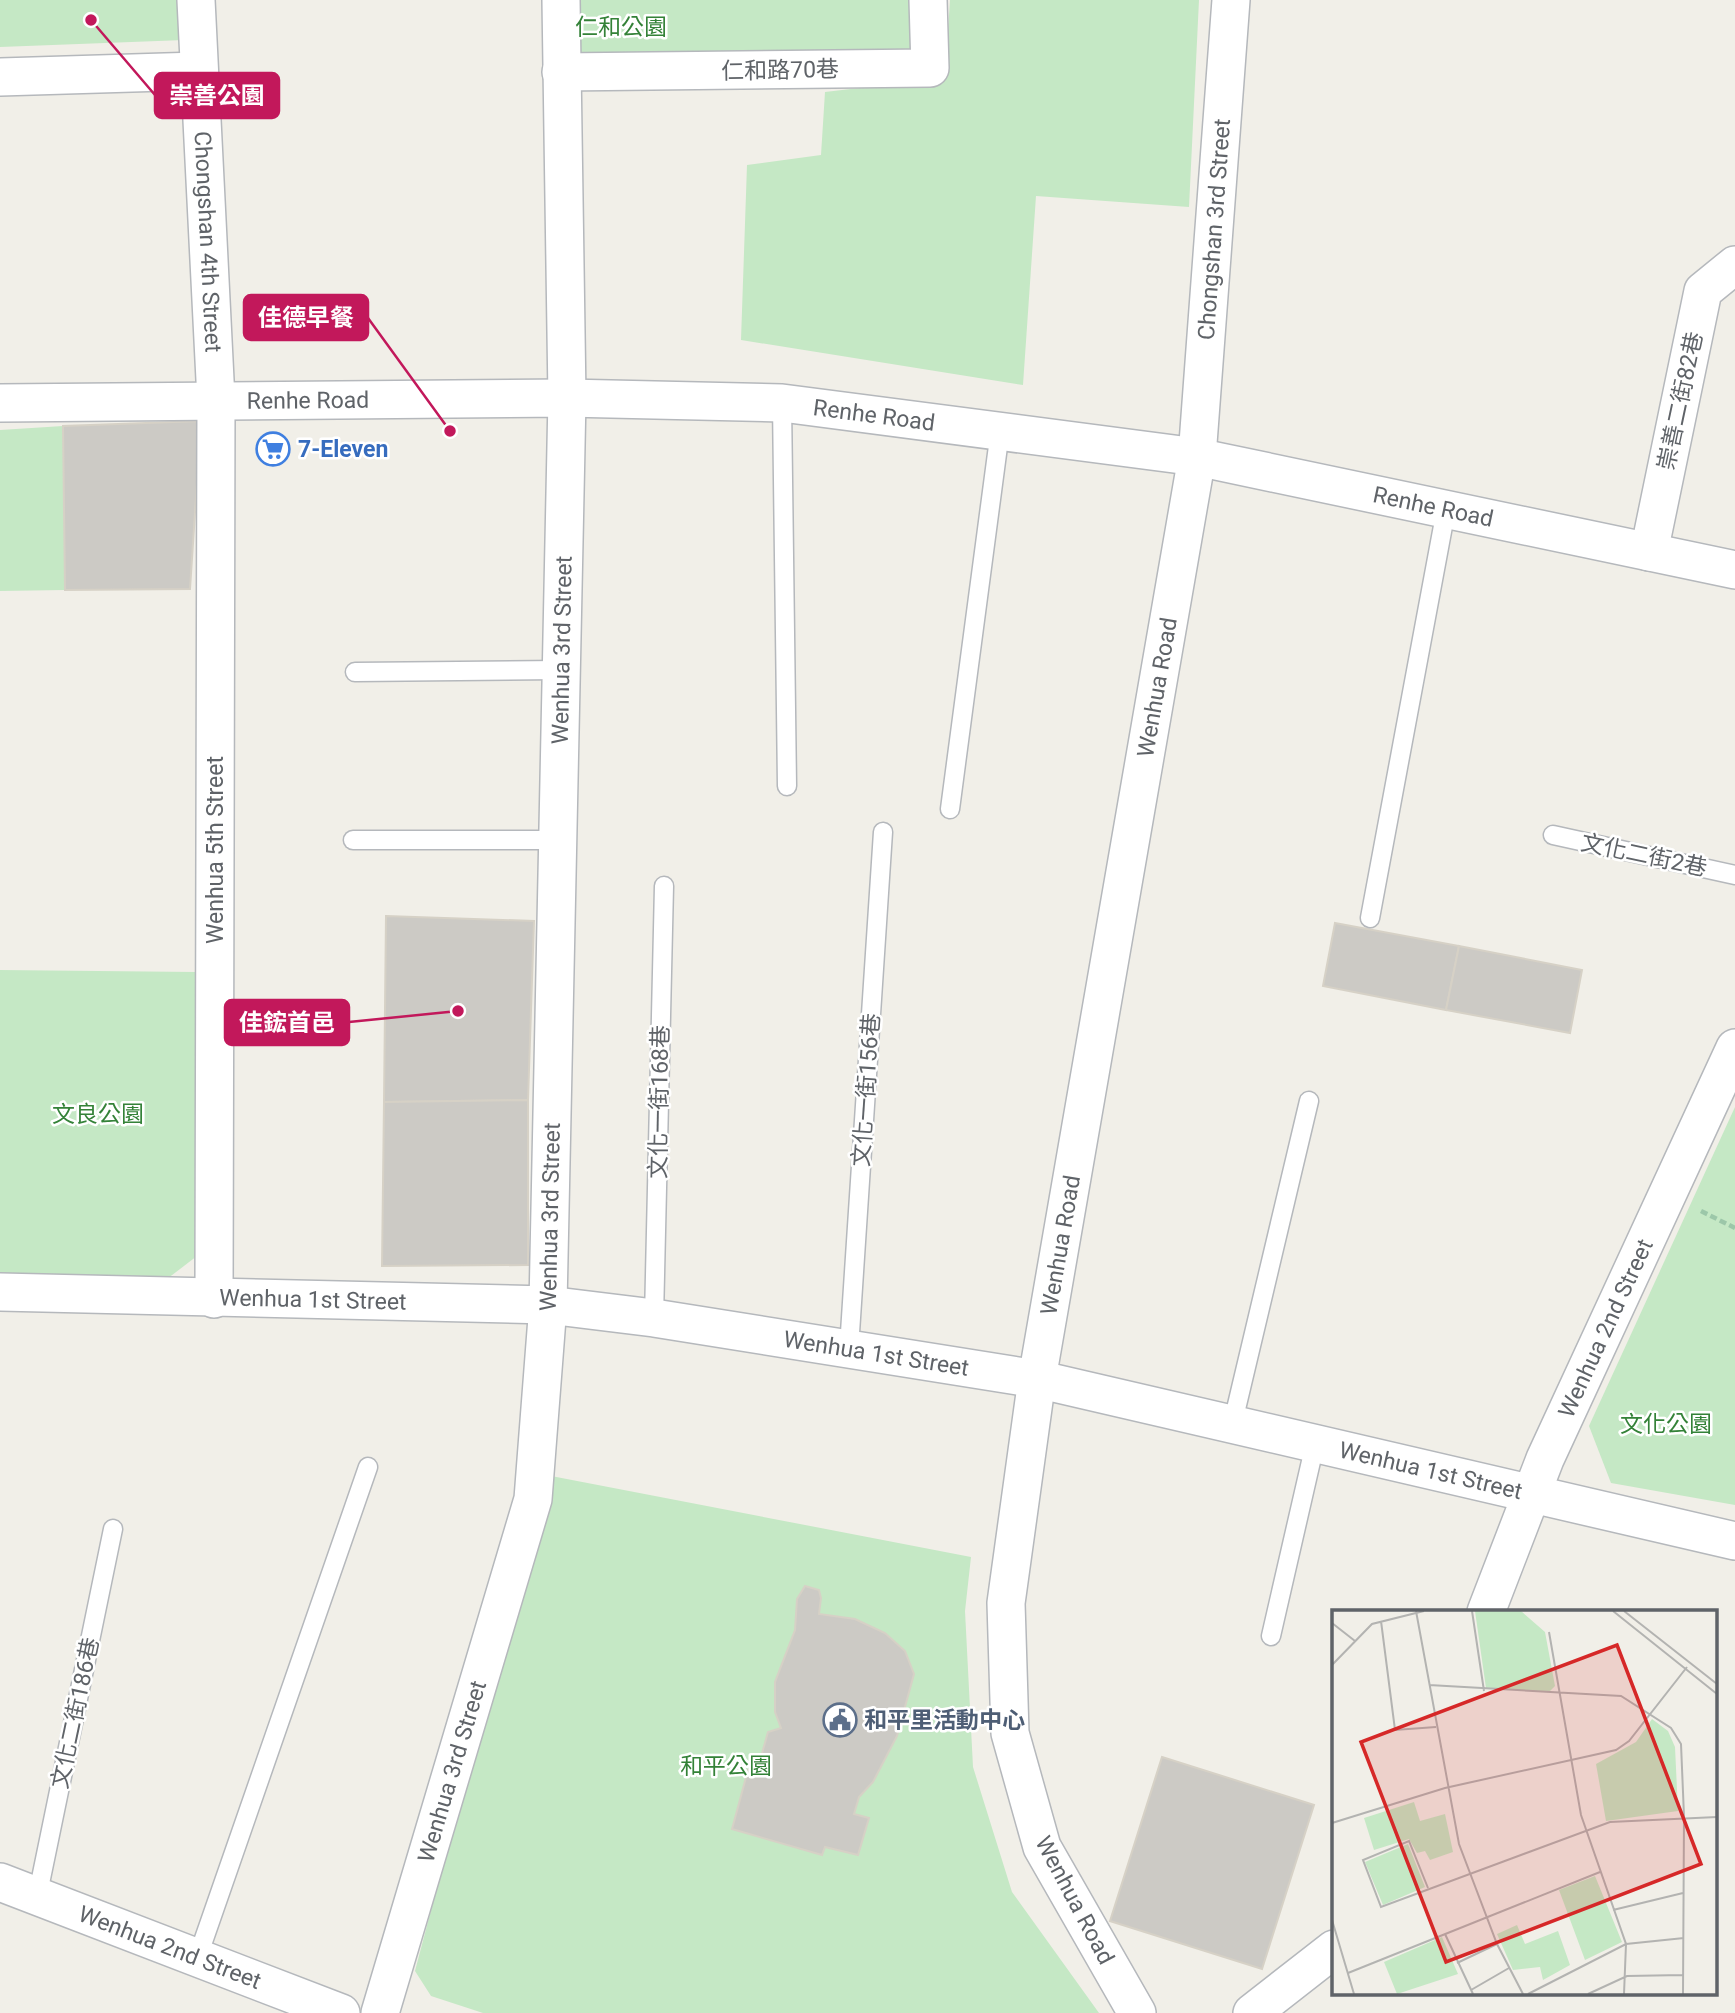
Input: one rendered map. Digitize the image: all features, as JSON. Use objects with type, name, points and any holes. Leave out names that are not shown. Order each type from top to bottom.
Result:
[{"type":"street","name":"Chongshan 4th Street","points":[[197,0],[198,71],[216,400]]},
{"type":"street","points":[[561,0],[566,398]]},
{"type":"street","name":"仁和路70巷","points":[[561,72],[930,68],[928,0]]},
{"type":"street","name":"Chongshan 3rd Street","points":[[1197,457],[1231,0]]},
{"type":"street","points":[[0,77],[198,71]]},
{"type":"street","name":"崇善二街82巷","points":[[1649,552],[1703,291],[1735,265]]},
{"type":"street","name":"Renhe Road","points":[[0,403],[566,398],[782,403],[1197,457],[1735,570]]},
{"type":"street","name":"Wenhua 3rd Street","points":[[380,2013],[533,1500],[548,1305],[566,398]]},
{"type":"street","name":"Wenhua 5th Street","points":[[214,1299],[216,400]]},
{"type":"street","name":"Wenhua Road","points":[[1138,2013],[1042,1847],[1010,1733],[1006,1603],[1037,1379],[1197,457]]},
{"type":"street","name":"Wenhua 2nd Street","points":[[1487,1610],[1532,1492],[1735,1048]]},
{"type":"street","name":"Wenhua 1st Street","points":[[0,1292],[548,1305],[654,1318],[1037,1379],[1735,1541]]},
{"type":"street","name":"Wenhua 2nd Street","points":[[0,1882],[341,2013]]},
{"type":"street","points":[[1252,2013],[1332,1951]]},
{"type":"lane","points":[[782,403],[787,786]]},
{"type":"lane","points":[[950,809],[1000,431]]},
{"type":"lane","points":[[1370,918],[1446,510]]},
{"type":"lane","points":[[355,672],[559,670]]},
{"type":"lane","name":"文化一街156巷","points":[[849,1348],[883,832]]},
{"type":"lane","name":"文化二街2巷","points":[[1553,835],[1735,875]]},
{"type":"lane","points":[[353,840],[558,840]]},
{"type":"lane","name":"文化一街168巷","points":[[654,1318],[664,886]]},
{"type":"lane","points":[[1232,1426],[1309,1101]]},
{"type":"lane","points":[[1271,1636],[1315,1444]]},
{"type":"lane","points":[[197,1959],[368,1467]]},
{"type":"lane","name":"文化二街186巷","points":[[37,1898],[113,1529]]},
{"type":"path","points":[[1697,1209],[1735,1228]]},
{"type":"green space","points":[[0,0],[182,0],[184,40],[0,47]]},
{"type":"green space","name":"仁和公園","points":[[573,0],[911,0],[912,49],[575,56]]},
{"type":"green space","points":[[950,0],[1199,0],[1189,207],[1036,196],[1023,385],[741,340],[747,165],[821,155],[825,92],[945,78]]},
{"type":"green space","points":[[63,426],[65,590],[0,591],[0,430]]},
{"type":"green space","name":"文良公園","points":[[0,970],[196,972],[197,1256],[163,1282],[0,1276]]},
{"type":"green space","name":"文化公園","points":[[1735,1107],[1735,1505],[1611,1483],[1589,1426]]},
{"type":"green space","name":"和平公園","points":[[546,1475],[971,1557],[965,1611],[973,1767],[1012,1892],[1099,2013],[483,2013],[431,1996],[415,1971]]},
{"type":"building","points":[[201,421],[190,589],[65,590],[63,426]]},
{"type":"building","points":[[386,916],[534,921],[528,1100],[384,1102]]},
{"type":"building","points":[[1335,923],[1459,946],[1446,1010],[1323,986]]},
{"type":"building","points":[[1459,946],[1582,970],[1570,1033],[1446,1010]]},
{"type":"building","points":[[528,1100],[528,1265],[382,1266],[384,1102]]},
{"type":"building","name":"和平里活動中心","points":[[805,1586],[819,1590],[819,1614],[855,1619],[885,1633],[905,1651],[914,1674],[897,1736],[873,1782],[859,1797],[854,1814],[869,1818],[858,1855],[825,1847],[822,1855],[732,1829],[748,1770],[759,1764],[768,1732],[781,1728],[775,1712],[775,1682],[795,1630],[797,1599]]},
{"type":"building","points":[[1162,1757],[1314,1805],[1262,1969],[1110,1921]]},
{"type":"place","name":"崇善公園","points":[[91,20]]},
{"type":"place","name":"佳德早餐","points":[[450,431]]},
{"type":"place","name":"7-Eleven","points":[[273,449]]},
{"type":"place","name":"佳鋐首邑","points":[[458,1011]]},
{"type":"place","name":"和平里活動中心","points":[[840,1720]]}]
